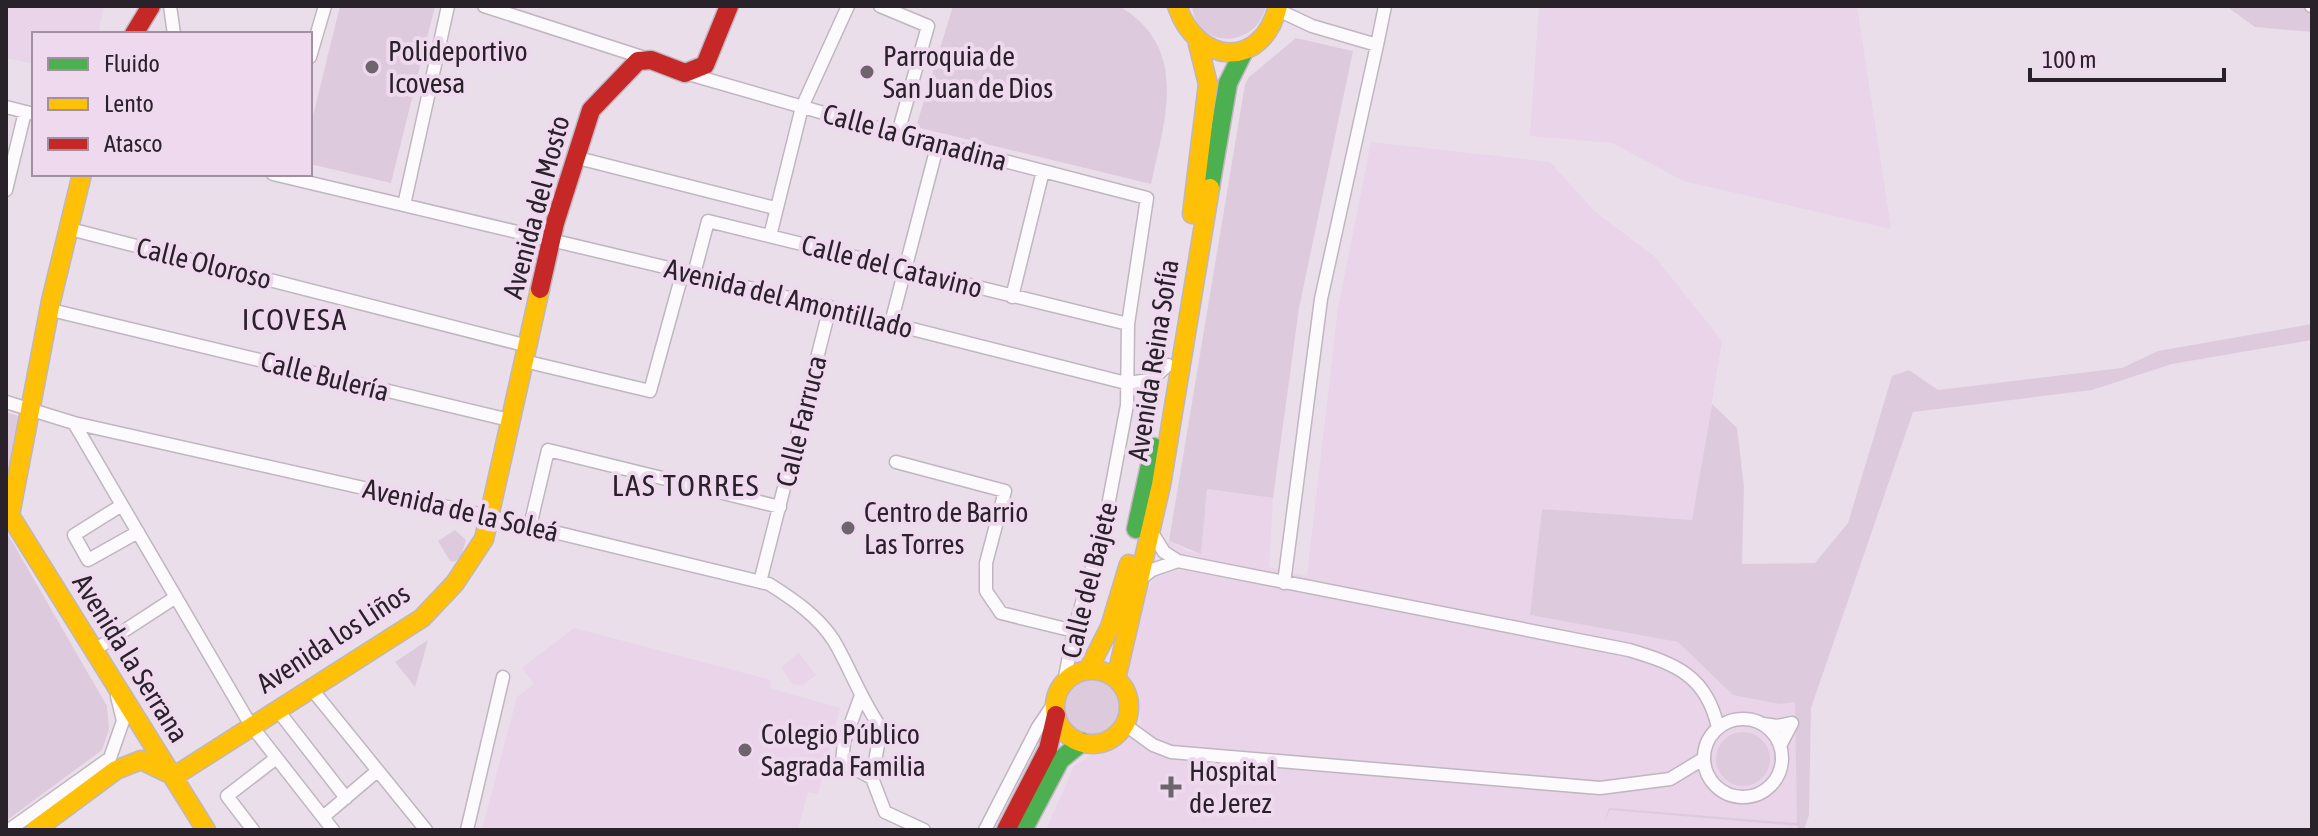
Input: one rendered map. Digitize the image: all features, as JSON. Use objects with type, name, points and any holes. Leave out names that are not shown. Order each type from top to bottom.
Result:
[{"type":"main road","points":[[135,32],[151,6]]},
{"type":"main road","points":[[651,60],[685,73],[705,65],[729,6]]},
{"type":"main road","name":"Avenida Reina Sofía","points":[[1088,670],[1110,627],[1129,564],[1168,365],[1208,102],[1208,84],[1198,44],[1186,33],[1176,8]]},
{"type":"main road","points":[[1270,31],[1278,8]]},
{"type":"main road","name":"Avenida Reina Sofía","points":[[1116,679],[1161,485],[1228,83],[1244,51],[1270,31]]},
{"type":"main road","points":[[1198,44],[1212,52],[1244,51]]},
{"type":"main road","name":"Avenida del Mosto","points":[[488,516],[574,157],[591,110],[638,61],[651,60]]},
{"type":"main road","name":"Avenida la Serrana","points":[[81,176],[47,309],[32,411],[8,512],[206,830]]},
{"type":"main road","name":"Avenida los Liños","points":[[173,777],[250,724],[422,618],[455,583],[471,560],[484,539],[488,516]]},
{"type":"main road","points":[[1006,830],[1048,749],[1064,682],[1088,670],[1108,673],[1127,695],[1124,724],[1106,740],[1082,742],[1060,760],[1023,830]]},
{"type":"main road","points":[[1056,709],[1065,732],[1082,742]]},
{"type":"main road","points":[[35,830],[116,770],[141,760],[149,761],[173,777]]},
{"type":"street","points":[[170,6],[174,32]]},
{"type":"street","points":[[312,50],[325,6]]},
{"type":"street","points":[[404,205],[448,6]]},
{"type":"street","points":[[484,6],[651,60]]},
{"type":"street","points":[[770,236],[802,107],[848,6]]},
{"type":"street","points":[[880,6],[928,26],[898,133]]},
{"type":"street","points":[[1284,583],[1321,299],[1385,6]]},
{"type":"street","points":[[1278,8],[1305,23],[1377,45]]},
{"type":"street","points":[[1270,31],[1305,23]]},
{"type":"street","name":"Calle la Granadina","points":[[685,73],[1147,198]]},
{"type":"street","points":[[6,107],[30,113],[6,190]]},
{"type":"street","points":[[891,323],[938,143]]},
{"type":"street","points":[[574,157],[775,208]]},
{"type":"street","points":[[1012,297],[1043,171]]},
{"type":"street","name":"Avenida del Amontillado","points":[[284,176],[689,272],[1126,383]]},
{"type":"street","name":"Calle del Bajete","points":[[1064,682],[1074,631],[1107,509],[1127,405],[1128,324],[1147,198]]},
{"type":"street","name":"Calle del Catavino","points":[[689,272],[708,221],[1128,324]]},
{"type":"street","name":"Calle Oloroso","points":[[66,228],[526,353],[650,391],[689,272]]},
{"type":"street","name":"Calle Farruca","points":[[760,582],[830,307]]},
{"type":"street","name":"Calle Bulería","points":[[47,309],[509,420]]},
{"type":"street","points":[[1126,383],[1151,380],[1168,365]]},
{"type":"street","name":"Avenida de la Soleá","points":[[6,402],[74,423],[488,516],[760,582],[799,602],[833,639],[860,698],[881,728],[872,778]]},
{"type":"street","points":[[74,423],[250,724],[333,830]]},
{"type":"street","points":[[530,526],[548,450],[780,507]]},
{"type":"street","points":[[896,462],[1005,491],[986,563],[986,591],[1001,613],[1074,631]]},
{"type":"street","points":[[122,505],[74,535],[88,560],[138,532]]},
{"type":"street","points":[[1150,529],[1164,552],[1178,561],[1629,650],[1671,663],[1701,685],[1713,706],[1718,728]]},
{"type":"street","points":[[1137,582],[1152,570],[1178,561]]},
{"type":"street","points":[[93,651],[176,597]]},
{"type":"street","points":[[467,830],[503,677]]},
{"type":"street","points":[[9,830],[110,758],[123,721],[114,682]]},
{"type":"street","points":[[310,687],[426,830]]},
{"type":"street","points":[[860,698],[844,742],[842,762],[872,778],[885,812],[924,830]]},
{"type":"street","points":[[276,708],[346,798]]},
{"type":"street","points":[[985,830],[1038,727],[1056,709]]},
{"type":"street","points":[[1739,719],[1763,724],[1777,726],[1792,723],[1780,746],[1780,772],[1773,784],[1750,797],[1736,797],[1713,784],[1703,759],[1710,737],[1718,728],[1739,719]]},
{"type":"street","points":[[1124,724],[1153,745],[1171,752],[1600,788],[1636,786],[1670,779],[1703,759]]},
{"type":"street","points":[[1763,724],[1780,746]]},
{"type":"street","points":[[253,830],[227,796],[275,759]]},
{"type":"street","points":[[323,817],[376,772]]},
{"type":"shaded area","points":[[6,6],[104,6],[98,32],[32,32],[32,64],[6,58]]},
{"type":"shaded area","name":"Polideportivo Icovesa","points":[[340,6],[435,6],[391,183],[312,164],[312,120]]},
{"type":"shaded area","points":[[953,6],[1119,6],[1141,23],[1156,42],[1164,63],[1167,86],[1166,110],[1151,184],[916,127]]},
{"type":"shaded area","points":[[1192,6],[1266,6],[1261,20],[1252,30],[1228,39],[1205,31],[1196,21]]},
{"type":"shaded area","points":[[1539,6],[1857,6],[1891,229],[1684,181],[1612,143],[1530,136]]},
{"type":"shaded area","points":[[2226,6],[2312,6],[2312,32],[2255,27]]},
{"type":"shaded area","points":[[1296,38],[1353,51],[1299,308],[1273,498],[1207,489],[1201,554],[1169,541],[1245,84],[1249,77]]},
{"type":"shaded area","points":[[1371,142],[1550,162],[1594,211],[1654,256],[1722,341],[1692,520],[1542,509],[1530,615],[1678,642],[1733,695],[1795,701],[1798,823],[1608,810],[1798,826],[1797,830],[1046,830],[1074,766],[1141,724],[1139,703],[1124,677],[1141,598],[1154,579],[1169,541],[1187,551],[1201,554],[1207,489],[1273,498],[1269,567],[1307,576],[1338,309]]},
{"type":"shaded area","points":[[2312,324],[2312,340],[2172,364],[2092,390],[1913,412],[1811,708],[1809,815],[1804,830],[1797,830],[1798,826],[1610,810],[1604,822],[1609,808],[1797,823],[1795,702],[1780,704],[1733,695],[1678,642],[1530,615],[1542,509],[1692,520],[1712,404],[1737,428],[1744,487],[1742,564],[1815,563],[1848,523],[1892,376],[1909,370],[1938,390],[2122,368],[2158,351]]},
{"type":"shaded area","points":[[6,412],[21,417],[6,480]]},
{"type":"shaded area","points":[[455,530],[466,540],[461,557],[454,562],[450,561],[438,541]]},
{"type":"shaded area","points":[[6,531],[107,706],[109,729],[102,750],[6,821]]},
{"type":"shaded area","points":[[574,628],[771,680],[770,688],[840,708],[818,794],[808,792],[798,830],[482,830],[517,697],[534,684],[522,668]]},
{"type":"shaded area","points":[[428,640],[415,687],[395,662]]},
{"type":"shaded area","points":[[799,653],[816,675],[803,685],[793,684],[781,667]]},
{"type":"shaded area","points":[[1093,679],[1113,687],[1121,707],[1113,727],[1093,735],[1073,727],[1065,707],[1073,687]]},
{"type":"shaded area","points":[[1743,732],[1762,740],[1770,759],[1762,778],[1743,786],[1724,778],[1716,759],[1724,740]]},
{"type":"traffic: fast","points":[[1210,188],[1228,83],[1244,51]]},
{"type":"traffic: fast","points":[[1136,529],[1154,447]]},
{"type":"traffic: fast","points":[[1023,830],[1060,760],[1082,742]]},
{"type":"traffic: slow","points":[[1177,6],[1186,26],[1199,40],[1214,49],[1229,52],[1244,50],[1258,42],[1270,27],[1278,6]]},
{"type":"traffic: slow","points":[[1192,214],[1208,84],[1198,44]]},
{"type":"traffic: slow","points":[[10,515],[51,301],[82,176]]},
{"type":"traffic: slow","points":[[1116,679],[1161,485],[1210,188]]},
{"type":"traffic: slow","points":[[173,777],[422,618],[455,583],[484,539],[540,289]]},
{"type":"traffic: slow","points":[[6,509],[206,830]]},
{"type":"traffic: slow","points":[[1088,670],[1110,627],[1129,564]]},
{"type":"traffic: slow","points":[[1092,670],[1106,673],[1118,681],[1126,693],[1129,707],[1126,721],[1118,733],[1106,741],[1092,744],[1078,741],[1066,733],[1058,721],[1055,707],[1058,693],[1066,681],[1078,673],[1092,670]]},
{"type":"traffic: slow","points":[[35,830],[116,770],[141,760],[168,773]]},
{"type":"traffic: jam","points":[[135,32],[151,6]]},
{"type":"traffic: jam","points":[[540,289],[555,223],[591,110],[638,61],[651,60],[685,73],[705,65],[729,6]]},
{"type":"traffic: jam","points":[[1006,830],[1048,749],[1056,715]]},
{"type":"place","name":"Polideportivo Icovesa","points":[[372,67]]},
{"type":"place","name":"Parroquia de San Juan de Dios","points":[[867,72]]},
{"type":"place","name":"Centro de Barrio Las Torres","points":[[848,528]]},
{"type":"place","name":"Colegio Público Sagrada Familia","points":[[745,750]]},
{"type":"place","name":"Hospital de Jerez","points":[[1171,787]]},
{"type":"district","name":"ICOVESA","points":[[295,320]]},
{"type":"district","name":"LAS TORRES","points":[[686,486]]}]
